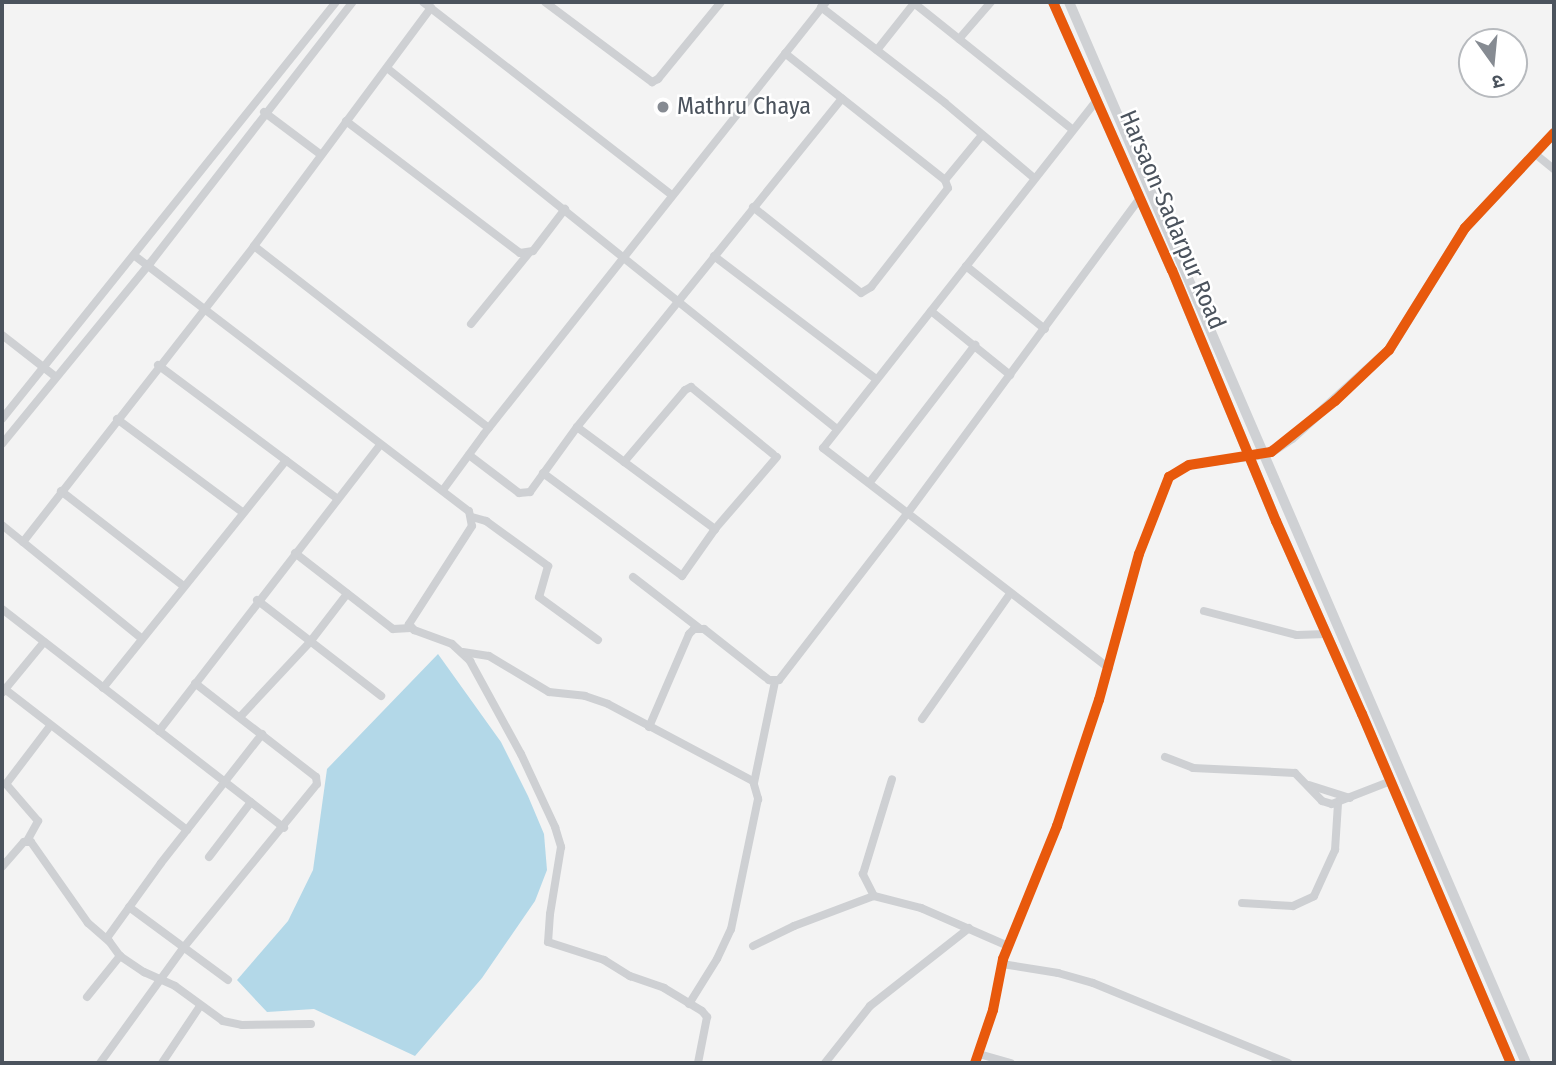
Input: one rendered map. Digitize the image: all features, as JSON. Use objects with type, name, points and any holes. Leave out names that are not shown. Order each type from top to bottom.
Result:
[{"type":"street","points":[[2,419],[46,368],[337,2]]},
{"type":"street","points":[[2,444],[148,266],[354,2]]},
{"type":"street","points":[[545,2],[652,82],[658,79],[721,2]]},
{"type":"street","points":[[877,50],[915,2],[1073,130]]},
{"type":"street","points":[[959,39],[991,2]]},
{"type":"street","name":"Harsaon-Sadarpur Road","points":[[1053,2],[1140,198],[1248,457],[1391,781],[1511,1063]]},
{"type":"street","name":"Harsaon-Sadarpur Road","points":[[1069,2],[1526,1063]]},
{"type":"street","points":[[443,490],[824,4],[1034,178]]},
{"type":"street","points":[[23,542],[158,365],[254,246],[387,68],[427,5],[672,195]]},
{"type":"street","points":[[753,207],[861,293],[871,287],[946,191],[948,184],[785,53]]},
{"type":"street","points":[[387,68],[625,256],[837,429]]},
{"type":"street","points":[[469,455],[523,495],[530,492],[577,427],[842,98]]},
{"type":"street","points":[[1097,100],[825,444],[824,450],[870,482],[907,514],[1109,668]]},
{"type":"street","points":[[255,105],[320,155]]},
{"type":"street","points":[[346,121],[520,253],[529,253]]},
{"type":"street","points":[[975,1063],[1002,964],[1057,826],[1109,668],[1139,554],[1169,477],[1189,465],[1262,455],[1292,438],[1389,350],[1449,250],[1554,133]]},
{"type":"street","points":[[945,180],[982,135]]},
{"type":"street","points":[[1534,153],[1554,169]]},
{"type":"street","points":[[689,1003],[729,937],[758,799],[754,783],[775,682],[907,514],[1140,198]]},
{"type":"street","points":[[471,324],[565,209]]},
{"type":"street","points":[[254,246],[489,428]]},
{"type":"street","points":[[135,256],[380,445],[462,504],[472,517],[486,521],[546,565],[549,570],[539,597],[598,640]]},
{"type":"street","points":[[713,256],[877,379]]},
{"type":"street","points":[[966,266],[1045,329]]},
{"type":"street","points":[[931,311],[1010,375]]},
{"type":"street","points":[[2,335],[56,377]]},
{"type":"street","points":[[870,482],[975,345]]},
{"type":"street","points":[[158,365],[338,499]]},
{"type":"street","points":[[543,473],[682,576],[715,529],[775,456],[691,387],[624,462]]},
{"type":"street","points":[[117,419],[242,512]]},
{"type":"street","points":[[577,427],[715,529]]},
{"type":"street","points":[[159,731],[257,600],[380,445]]},
{"type":"street","points":[[103,688],[182,585],[286,460]]},
{"type":"street","points":[[61,491],[182,585]]},
{"type":"street","points":[[411,628],[412,615],[461,545],[472,526],[472,517]]},
{"type":"street","points":[[2,525],[141,638]]},
{"type":"street","points":[[295,553],[393,629],[402,631],[411,628],[443,639],[463,652],[489,656],[543,690],[585,696],[608,704],[754,783]]},
{"type":"street","points":[[633,577],[775,682]]},
{"type":"street","points":[[922,719],[1010,593]]},
{"type":"street","points":[[240,717],[310,642],[347,594]]},
{"type":"street","points":[[257,600],[381,696]]},
{"type":"street","points":[[2,609],[284,828]]},
{"type":"street","points":[[1204,611],[1297,635],[1326,634]]},
{"type":"street","points":[[649,727],[689,634],[699,628]]},
{"type":"street","points":[[44,642],[3,690],[187,830]]},
{"type":"street","points":[[463,652],[521,754],[560,838],[561,859],[550,914],[548,942],[604,960],[630,976],[664,988],[707,1017],[698,1063]]},
{"type":"street","points":[[100,1063],[184,947],[284,828],[315,788],[317,780],[195,683]]},
{"type":"street","points":[[2,867],[27,841],[38,821],[6,784],[50,726]]},
{"type":"street","points":[[107,938],[262,734]]},
{"type":"street","points":[[1165,757],[1193,768],[1286,771],[1299,776],[1322,801],[1338,804],[1391,781]]},
{"type":"street","points":[[874,896],[863,874],[892,779]]},
{"type":"street","points":[[1304,782],[1322,791],[1353,798]]},
{"type":"street","points":[[209,858],[251,802]]},
{"type":"street","points":[[1242,903],[1293,906],[1314,896],[1335,850],[1338,804]]},
{"type":"street","points":[[27,841],[35,846],[88,923],[107,938],[120,956],[139,970],[161,978],[200,1006],[233,1024],[311,1024]]},
{"type":"street","points":[[753,946],[794,926],[874,896],[921,908],[1008,946]]},
{"type":"street","points":[[130,907],[228,980]]},
{"type":"street","points":[[825,1063],[870,1006],[969,928]]},
{"type":"street","points":[[87,997],[120,956]]},
{"type":"street","points":[[1002,964],[1058,972],[1093,983],[1288,1063]]},
{"type":"street","points":[[162,1063],[200,1006]]},
{"type":"street","points":[[979,1054],[1010,1063]]},
{"type":"water","points":[[438,654],[501,742],[544,834],[547,870],[535,901],[482,978],[415,1056],[314,1009],[267,1012],[237,980],[288,921],[313,870],[327,769]]},
{"type":"cycle path","points":[[1053,2],[1172,270],[1276,521],[1362,714],[1511,1063]]},
{"type":"cycle path","points":[[975,1063],[993,1010],[1003,959],[1057,826],[1099,700],[1139,554],[1169,477],[1189,465],[1271,452],[1335,401],[1389,350],[1465,228],[1554,133]]},
{"type":"place","name":"Mathru Chaya","points":[[663,107]]}]
